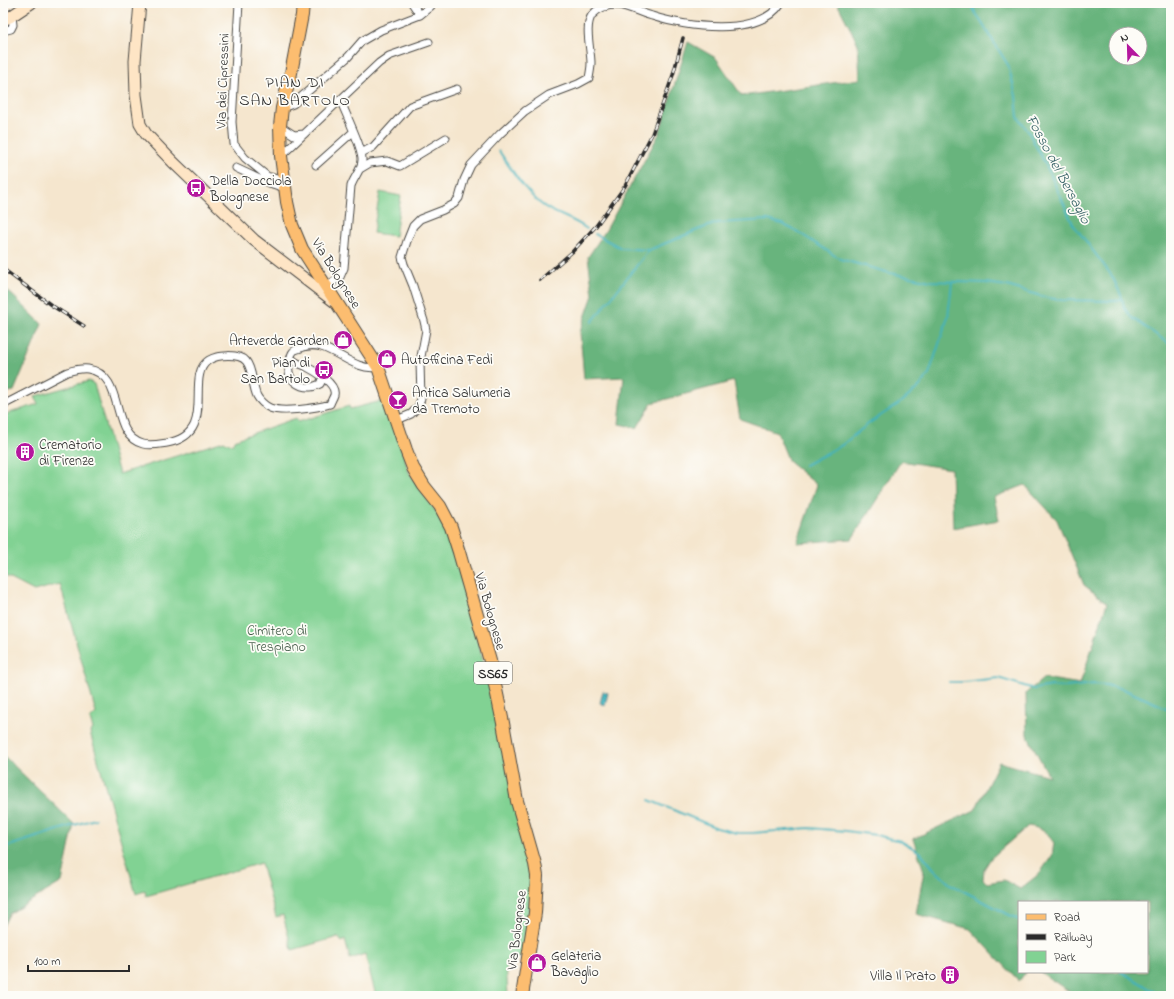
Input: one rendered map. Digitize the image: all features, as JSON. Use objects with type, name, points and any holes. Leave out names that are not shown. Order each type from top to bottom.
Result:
[{"type":"main road","name":"Via Bolognese","points":[[303,3],[291,73],[282,108],[280,126],[284,185],[292,225],[302,249],[378,367],[413,468],[424,486],[440,506],[450,527],[459,552],[492,667],[517,801],[535,864],[535,913],[522,996]]},
{"type":"street","points":[[3,31],[11,29],[13,25],[8,18],[31,3]]},
{"type":"street","points":[[140,3],[135,61],[136,96],[140,124],[146,134],[254,240],[337,304]]},
{"type":"street","name":"Via dei Cipressini","points":[[239,3],[232,122],[234,144],[245,158],[267,176],[284,185]]},
{"type":"street","points":[[412,3],[420,15]]},
{"type":"street","points":[[282,108],[293,104],[348,57],[362,41],[381,30],[420,15],[431,6],[431,3]]},
{"type":"street","points":[[397,420],[412,414],[418,408],[421,399],[420,362],[426,330],[413,286],[402,257],[412,226],[420,219],[454,204],[459,198],[464,180],[471,165],[525,110],[549,95],[578,84],[589,78],[591,64],[588,27],[592,15],[603,7],[617,5],[634,9],[652,16],[699,26],[734,26],[757,21],[777,9],[781,3]]},
{"type":"street","points":[[281,156],[378,63],[389,56],[429,42]]},
{"type":"street","points":[[361,152],[373,148],[410,106],[457,89]]},
{"type":"street","points":[[326,288],[340,277],[344,268],[351,186],[353,179],[360,169],[362,160],[361,152],[340,99]]},
{"type":"street","points":[[280,126],[294,135],[304,134]]},
{"type":"street","points":[[316,165],[353,132]]},
{"type":"street","points":[[360,169],[370,163],[387,162],[400,166],[446,138]]},
{"type":"street","points":[[236,168],[266,182],[284,185]]},
{"type":"street","points":[[322,376],[320,384],[312,387],[296,383],[292,379],[288,370],[293,352],[304,346],[321,346],[355,364],[373,368],[378,367]]},
{"type":"street","points":[[3,406],[67,372],[78,369],[88,369],[103,375],[110,385],[127,433],[134,441],[144,445],[157,445],[180,439],[187,435],[195,425],[198,410],[199,381],[202,368],[208,360],[214,358],[226,356],[238,357],[246,361],[251,373],[253,386],[257,397],[269,408],[280,410],[321,407],[330,404],[334,394],[329,383],[322,376],[305,366],[298,364],[291,358]]},
{"type":"green space","points":[[837,3],[1171,3],[1171,996],[1076,996],[1042,973],[1148,973],[1148,901],[1018,901],[1018,973],[1025,973],[1019,981],[970,929],[916,914],[924,871],[913,839],[975,810],[999,762],[1049,776],[1027,735],[1026,693],[1044,678],[1080,684],[1107,603],[1084,585],[1057,520],[1025,485],[994,497],[999,520],[953,528],[951,469],[901,461],[852,539],[797,543],[817,485],[789,462],[777,432],[740,419],[734,381],[652,403],[637,428],[619,424],[624,377],[584,379],[580,332],[593,295],[588,257],[606,230],[659,134],[688,42],[716,58],[742,96],[860,79],[858,44]],"holes":[[[1028,826],[1040,829],[1046,833],[1054,843],[1052,856],[1039,874],[1020,889],[1004,880],[987,883],[983,879],[984,869],[991,858]]]},
{"type":"green space","points":[[380,192],[401,196],[395,236],[373,233]]},
{"type":"green space","points":[[3,286],[42,324],[14,391],[3,393]]},
{"type":"green space","name":"Cimitero di Trespiano","points":[[89,381],[94,384],[119,474],[224,441],[229,444],[233,443],[234,440],[296,418],[298,422],[349,406],[350,409],[386,400],[409,472],[438,514],[447,532],[455,556],[491,690],[532,877],[525,955],[506,961],[508,996],[376,996],[365,954],[350,959],[345,940],[342,942],[338,937],[292,950],[283,915],[276,917],[261,863],[146,896],[145,891],[136,894],[90,732],[93,729],[90,719],[96,713],[60,584],[34,591],[5,576],[3,567],[3,503],[7,493],[3,490],[3,415],[38,404],[35,396]]},
{"type":"green space","points":[[3,755],[74,824],[62,882],[9,914],[3,926]]},
{"type":"water","points":[[603,691],[608,693],[605,705],[600,703]]},
{"type":"waterway","name":"Fosso del Bersaglio","points":[[971,3],[1008,65],[1016,96],[1018,117],[1028,131],[1047,167],[1073,224],[1112,276],[1121,295],[1124,307],[1131,317],[1171,345]]},
{"type":"waterway","points":[[499,151],[523,186],[541,204],[587,229]]},
{"type":"waterway","points":[[595,234],[621,248],[649,250],[717,223],[768,220],[782,224],[798,232],[840,259],[890,273],[931,281],[986,283],[1007,286],[1048,298],[1062,300],[1122,300]]},
{"type":"waterway","points":[[592,322],[649,250]]},
{"type":"waterway","points":[[805,465],[842,445],[868,424],[903,401],[920,386],[929,374],[948,317],[952,282]]},
{"type":"waterway","points":[[949,682],[964,682],[998,678],[1034,689],[1052,686],[1066,687],[1094,684],[1106,685],[1123,689],[1171,710]]},
{"type":"waterway","points":[[649,800],[717,828],[737,833],[809,828],[876,835],[901,841],[921,853],[934,869],[950,884],[1018,919]]},
{"type":"waterway","points":[[3,848],[95,819]]},
{"type":"waterway","points":[[1123,973],[1162,996]]},
{"type":"railway","points":[[540,280],[572,252],[596,226],[625,186],[652,134],[673,75],[683,38]]},
{"type":"railway","points":[[3,269],[51,305],[84,326]]},
{"type":"place","name":"Della Docciola Bolognese","points":[[196,188]]},
{"type":"place","name":"Arteverde Garden","points":[[343,340]]},
{"type":"place","name":"Autofficina Fedi","points":[[387,359]]},
{"type":"place","name":"Pian di San Bartolo","points":[[324,370]]},
{"type":"place","name":"Antica Salumeria da Tremoto","points":[[398,400]]},
{"type":"place","name":"Crematorio di Firenze","points":[[25,452]]},
{"type":"place","name":"Gelateria Bavaglio","points":[[537,963]]},
{"type":"place","name":"Villa Il Prato","points":[[950,975]]},
{"type":"district","name":"PIAN DI SAN BARTOLO","points":[[295,90]]}]
